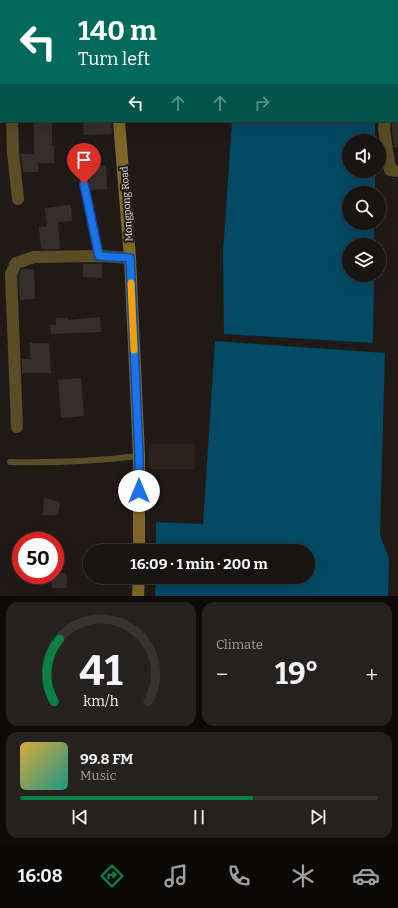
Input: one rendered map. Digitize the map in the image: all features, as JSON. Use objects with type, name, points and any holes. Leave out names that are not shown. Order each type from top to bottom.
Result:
[{"type":"main road","name":"Mongpong Road","points":[[119,122],[130,258],[139,456],[139,544]]},
{"type":"main road","points":[[138,584],[138,596]]},
{"type":"street","points":[[12,122],[13,154],[18,199]]},
{"type":"street","points":[[384,122],[390,170],[398,171]]},
{"type":"street","points":[[16,427],[11,274],[16,264],[34,256],[99,256],[130,258]]},
{"type":"lane","points":[[84,184],[99,256]]},
{"type":"lane","points":[[10,462],[76,462],[94,459],[114,459],[139,456]]},
{"type":"shaded area","points":[[149,444],[195,444],[195,469],[149,469]]},
{"type":"water","points":[[232,122],[375,122],[375,134],[342,134],[342,178],[375,178],[375,186],[342,186],[342,230],[374,230],[374,238],[342,238],[342,282],[374,282],[373,343],[224,334],[223,253]]},
{"type":"water","points":[[215,341],[385,353],[380,534],[389,559],[388,596],[155,596],[156,584],[315,584],[315,544],[156,544],[156,522],[203,524]]},
{"type":"building","points":[[34,122],[52,122],[54,163],[38,163],[38,172],[23,172],[21,154],[34,154]]},
{"type":"building","points":[[83,122],[111,122],[112,134],[84,135]]},
{"type":"building","points":[[392,122],[398,122],[398,147],[394,147]]},
{"type":"building","points":[[106,165],[107,189],[90,190],[89,166]]},
{"type":"building","points":[[71,205],[72,221],[58,222],[60,249],[41,249],[39,227],[47,226],[45,208]]},
{"type":"building","points":[[83,264],[102,264],[102,278],[83,277]]},
{"type":"building","points":[[21,269],[34,269],[35,299],[20,300],[19,275]]},
{"type":"building","points":[[100,317],[101,332],[51,334],[50,325],[56,325],[56,318],[68,318],[68,320]]},
{"type":"building","points":[[30,343],[49,343],[51,373],[22,373],[22,359],[30,359]]},
{"type":"building","points":[[81,378],[84,416],[61,418],[58,380]]},
{"type":"building","points":[[44,498],[60,502],[58,515],[43,515]]},
{"type":"building","points":[[64,573],[66,573],[67,588],[52,588],[52,584],[64,584]]},
{"type":"slow traffic","points":[[131,283],[134,350]]},
{"type":"route","points":[[84,184],[99,256],[130,258],[139,456],[139,491]]}]
